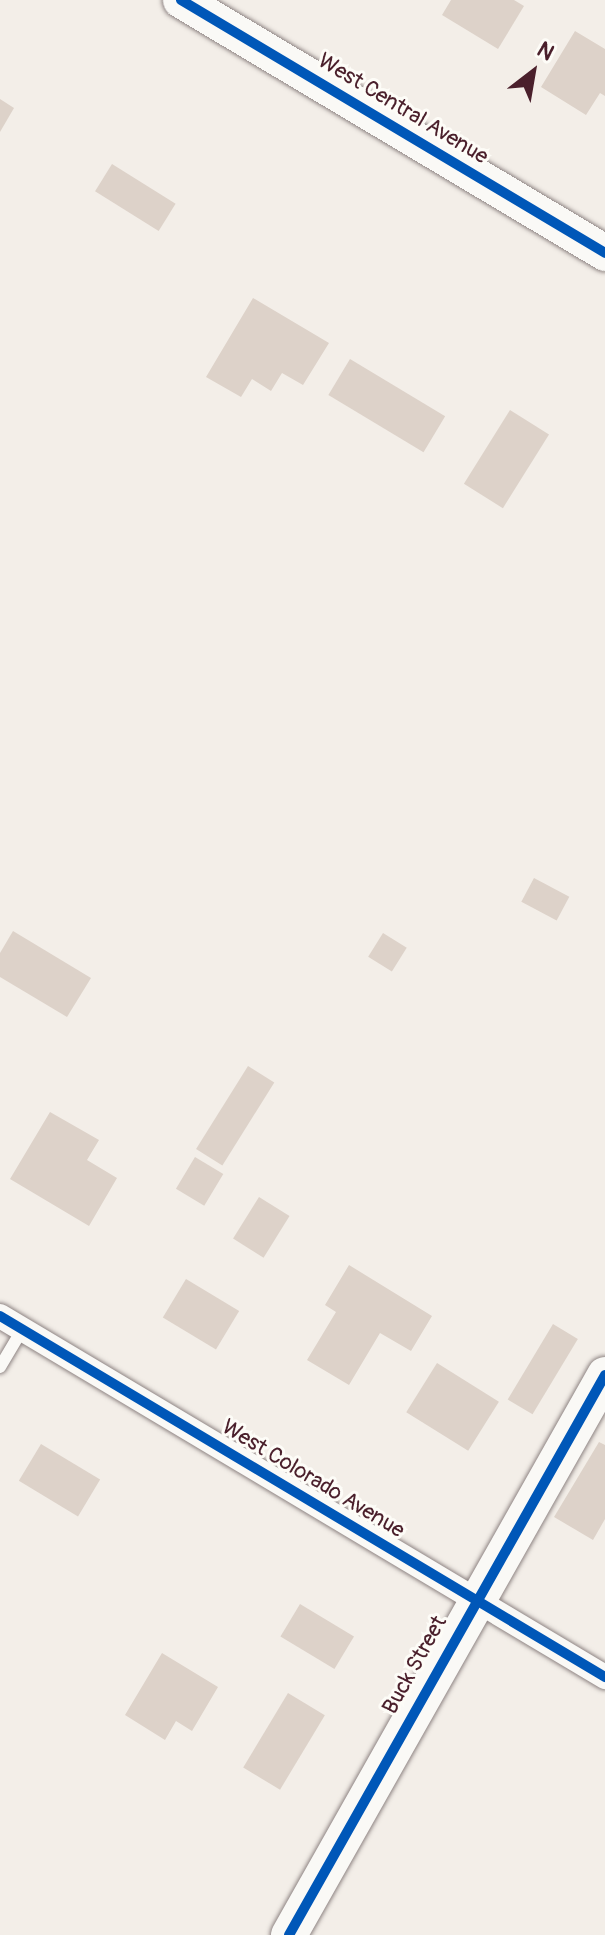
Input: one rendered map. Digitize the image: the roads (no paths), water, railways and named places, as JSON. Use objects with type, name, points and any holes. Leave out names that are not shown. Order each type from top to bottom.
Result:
[{"type":"street","name":"West Central Avenue","points":[[181,0],[605,253]]},
{"type":"street","name":"West Colorado Avenue","points":[[0,1316],[605,1677]]},
{"type":"street","name":"Buck Street","points":[[289,1935],[475,1598],[605,1375]]},
{"type":"lane","points":[[0,1367],[22,1330]]}]
